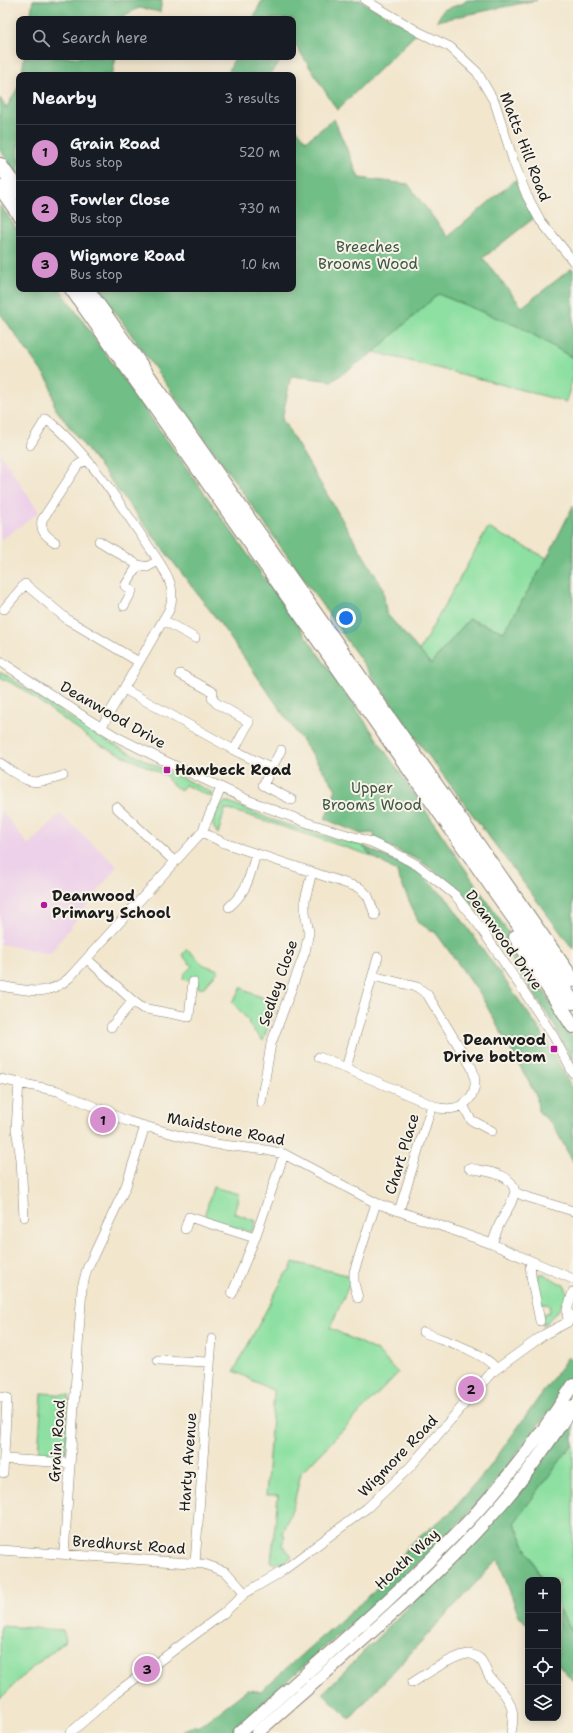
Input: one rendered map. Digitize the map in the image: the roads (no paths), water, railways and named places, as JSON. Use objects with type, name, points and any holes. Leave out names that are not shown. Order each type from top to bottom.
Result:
[{"type":"highway","points":[[0,165],[16,188]]},
{"type":"highway","points":[[0,187],[16,210]]},
{"type":"highway","points":[[74,292],[573,1002]]},
{"type":"highway","points":[[89,292],[573,980]]},
{"type":"highway","points":[[486,878],[502,915],[573,1026]]},
{"type":"highway","points":[[514,896],[531,909],[573,963]]},
{"type":"main road","name":"Hoath Way","points":[[238,1733],[384,1602],[454,1536],[514,1469],[573,1385]]},
{"type":"main road","name":"Hoath Way","points":[[257,1733],[377,1626],[457,1551],[522,1478],[573,1406]]},
{"type":"street","name":"Matts Hill Road","points":[[365,0],[419,32],[450,47],[477,72],[495,103],[514,163],[527,196],[540,220],[573,261]]},
{"type":"street","points":[[30,446],[46,419],[65,435],[114,497],[168,578],[172,596],[171,606],[101,728]]},
{"type":"street","points":[[55,542],[44,534],[42,520],[78,466],[86,460]]},
{"type":"street","points":[[99,541],[138,565],[148,567],[158,562]]},
{"type":"street","points":[[124,606],[132,591],[125,586],[138,565]]},
{"type":"street","points":[[4,609],[25,584],[68,620],[139,662]]},
{"type":"street","points":[[163,620],[195,638]]},
{"type":"street","name":"Deanwood Drive","points":[[0,661],[101,728],[135,746],[221,788],[284,815],[377,845],[417,865],[455,896],[478,924],[536,1008],[554,1037],[573,1074]]},
{"type":"street","points":[[180,674],[212,692],[212,698],[216,703],[249,722],[234,750]]},
{"type":"street","points":[[124,689],[234,750],[272,769]]},
{"type":"street","points":[[281,750],[264,784],[292,800]]},
{"type":"street","points":[[0,763],[23,779],[33,782],[42,782],[63,776]]},
{"type":"street","points":[[0,986],[34,991],[53,989],[66,981],[202,832],[221,788]]},
{"type":"street","points":[[116,807],[175,862]]},
{"type":"street","points":[[202,832],[224,843],[363,890],[368,896],[374,915]]},
{"type":"street","points":[[229,907],[241,896],[246,887],[256,854]]},
{"type":"street","name":"Sedley Close","points":[[262,1102],[272,1044],[307,942],[308,932],[305,900],[312,872]]},
{"type":"street","points":[[346,1068],[378,957]]},
{"type":"street","points":[[87,959],[133,1002],[148,1010],[189,1018],[193,982]]},
{"type":"street","points":[[373,976],[417,987],[424,991],[474,1073],[476,1079],[474,1090],[469,1099],[463,1105],[471,1120],[492,1130]]},
{"type":"street","points":[[111,1027],[133,1002]]},
{"type":"street","name":"Chart Place","points":[[319,1057],[432,1105],[449,1109],[463,1105]]},
{"type":"street","name":"Maidstone Road","points":[[0,1079],[58,1091],[127,1121],[204,1142],[266,1150],[284,1154],[376,1203],[492,1244],[573,1279]]},
{"type":"street","points":[[19,1082],[16,1129],[21,1159],[24,1217]]},
{"type":"street","name":"Chart Place","points":[[399,1211],[432,1105]]},
{"type":"street","name":"Grain Road","points":[[64,1554],[83,1283],[92,1258],[126,1186],[145,1126]]},
{"type":"street","points":[[232,1294],[255,1238],[284,1154]]},
{"type":"street","points":[[469,1168],[505,1176],[511,1181],[515,1192],[499,1225],[492,1244]]},
{"type":"street","points":[[515,1192],[573,1211]]},
{"type":"street","points":[[358,1298],[354,1283],[354,1272],[376,1203]]},
{"type":"street","points":[[185,1229],[189,1217],[255,1238]]},
{"type":"street","points":[[530,1261],[531,1276],[540,1320]]},
{"type":"street","points":[[571,1321],[567,1310],[573,1292]]},
{"type":"street","points":[[538,1311],[547,1309]]},
{"type":"street","name":"Wigmore Road","points":[[70,1733],[116,1693],[224,1613],[245,1593],[281,1572],[347,1525],[378,1499],[410,1467],[496,1368],[545,1334],[571,1321]]},
{"type":"street","points":[[423,1332],[477,1353],[496,1368]]},
{"type":"street","name":"Harty Avenue","points":[[195,1563],[212,1339]]},
{"type":"street","points":[[158,1360],[210,1362]]},
{"type":"street","points":[[0,1397],[7,1398],[3,1473]]},
{"type":"street","points":[[4,1459],[70,1463]]},
{"type":"street","name":"Bredhurst Road","points":[[0,1550],[195,1563],[216,1567],[226,1572],[245,1593]]},
{"type":"street","points":[[412,1683],[460,1656],[468,1654],[475,1655],[480,1658],[488,1675],[505,1694],[510,1704],[513,1716],[511,1733]]},
{"type":"place","name":"Hawbeck Road","points":[[167,770]]},
{"type":"place","name":"Deanwood Primary School","points":[[44,905]]},
{"type":"place","name":"Deanwood Drive bottom","points":[[554,1049]]},
{"type":"place","name":"Grain Road","points":[[103,1120]]},
{"type":"place","name":"Fowler Close","points":[[471,1389]]},
{"type":"place","name":"Wigmore Road","points":[[147,1669]]},
{"type":"park label","name":"Breeches Brooms Wood","points":[[368,256]]},
{"type":"park label","name":"Upper Brooms Wood","points":[[372,796]]}]
